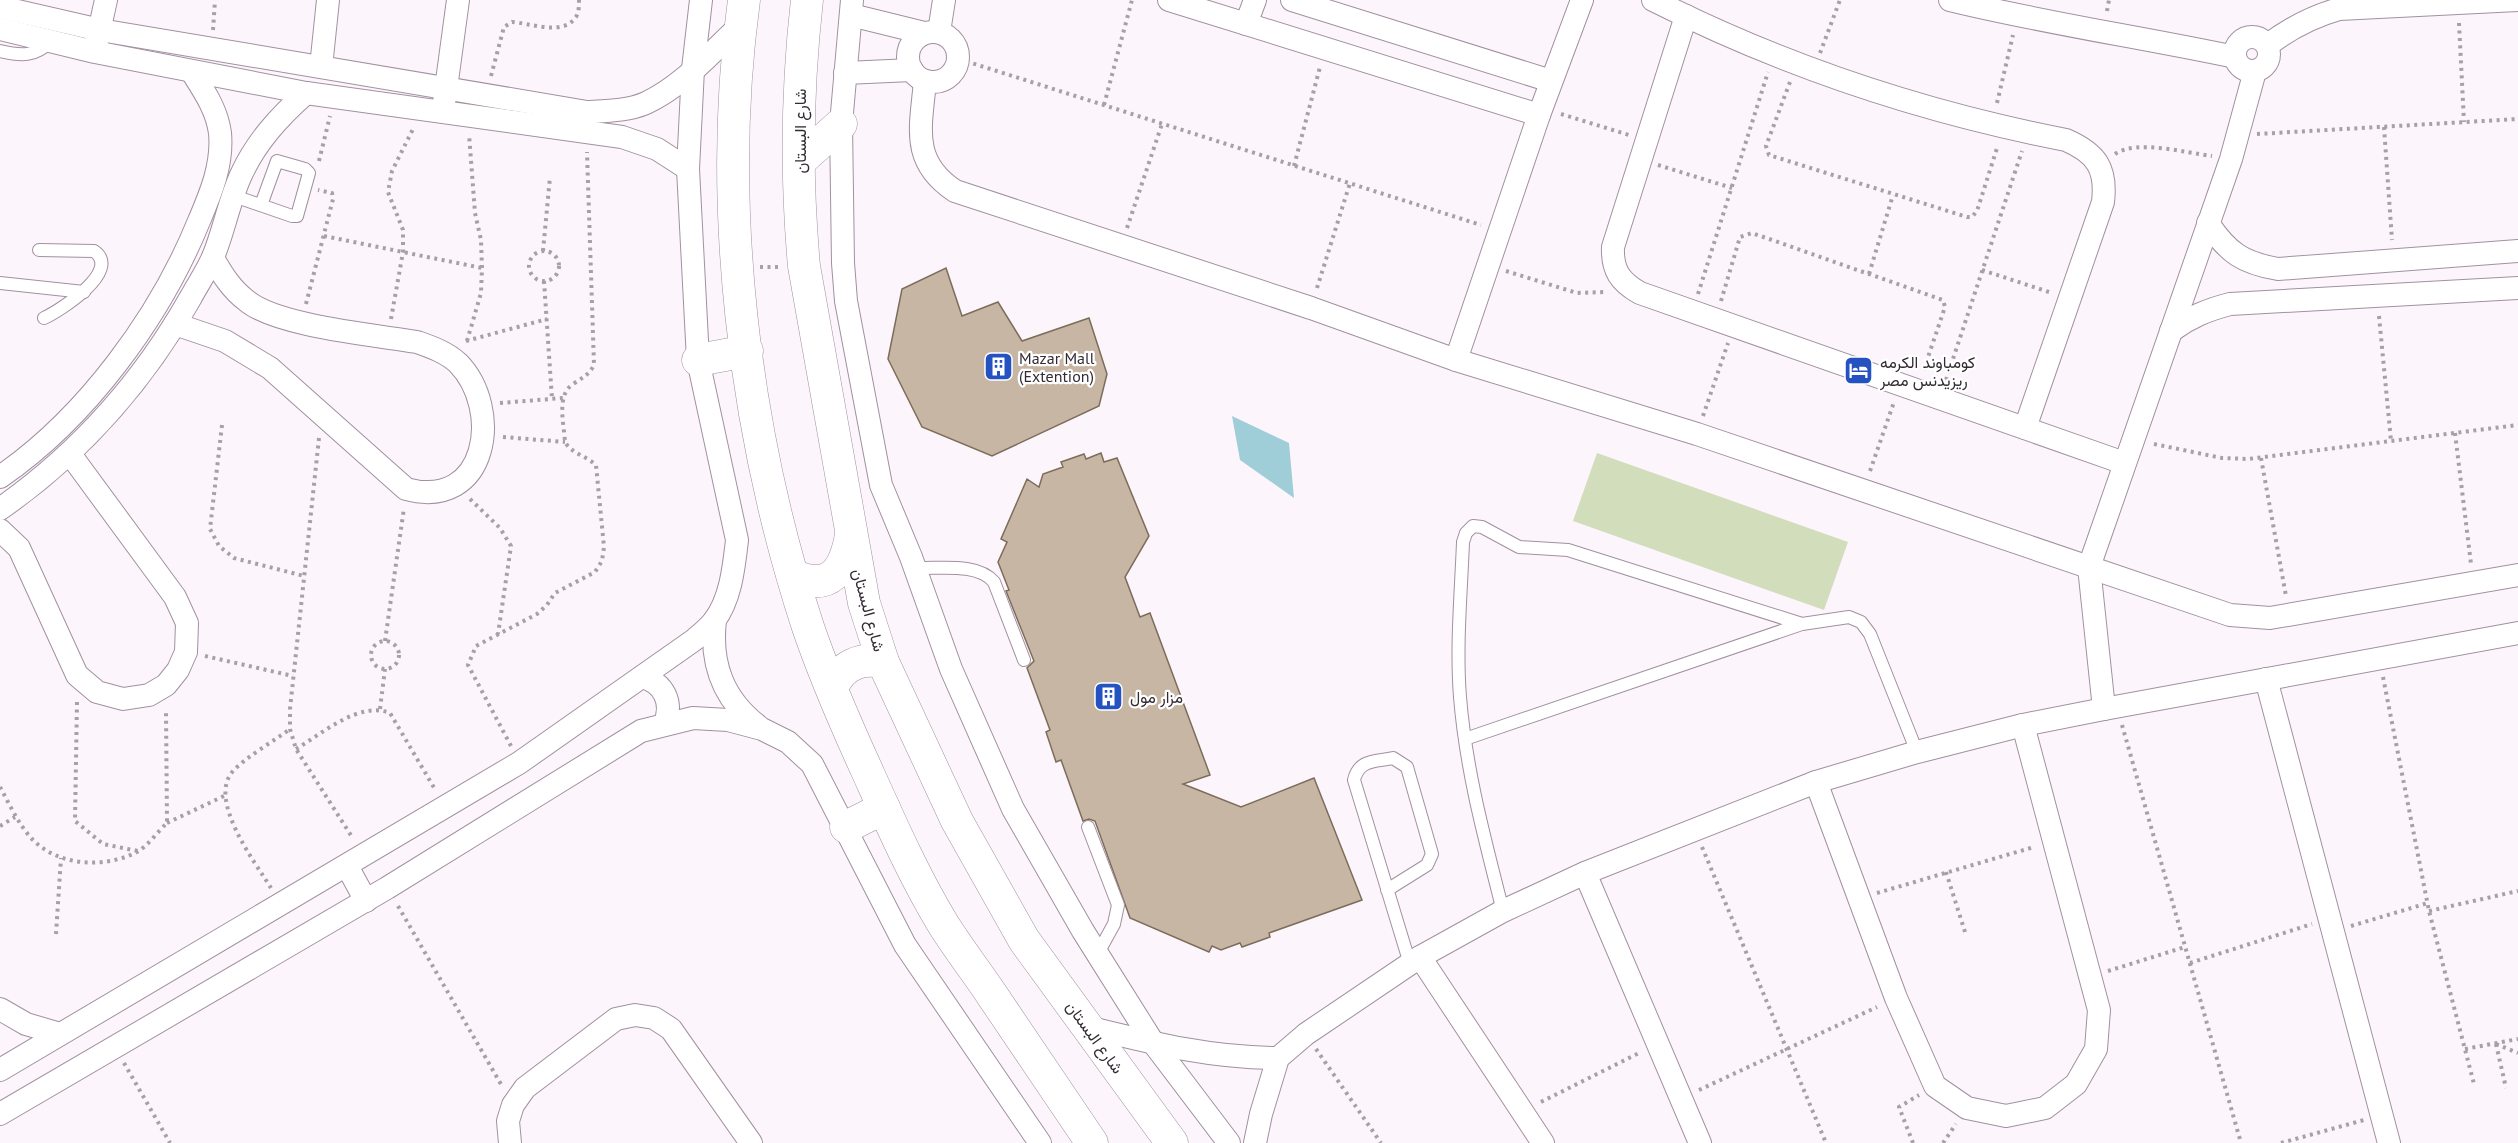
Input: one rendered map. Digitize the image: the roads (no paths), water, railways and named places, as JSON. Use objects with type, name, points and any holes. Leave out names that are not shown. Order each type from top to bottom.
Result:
[{"type":"street","points":[[97,41],[106,0]]},
{"type":"street","points":[[321,67],[328,0]]},
{"type":"street","points":[[433,111],[446,88],[458,0]]},
{"type":"street","points":[[701,0],[693,69],[688,169],[698,360],[737,540],[728,589],[715,620],[713,652],[721,682],[731,700],[745,716],[762,729],[788,742],[812,764],[905,945],[1036,1141]]},
{"type":"street","name":"شارع البستان","points":[[807,0],[798,110],[801,160],[800,221],[804,266],[864,603],[883,662],[962,831],[1024,940],[1172,1143]]},
{"type":"street","points":[[944,0],[932,33],[915,40],[909,49],[908,60],[919,76],[920,138],[923,155],[930,169],[941,182],[955,191],[1311,308],[1456,360],[1697,434],[2230,615],[2270,618],[2518,574]]},
{"type":"street","points":[[1168,0],[1541,111]]},
{"type":"street","points":[[1246,24],[1255,0]]},
{"type":"street","points":[[1292,0],[1551,81]]},
{"type":"street","points":[[1456,360],[1551,81],[1582,0]]},
{"type":"street","points":[[1653,0],[1805,67],[1921,106],[1998,126],[2066,140],[2080,146],[2093,156],[2102,170],[2105,186],[2103,202],[2025,428]]},
{"type":"street","points":[[1950,0],[2018,16],[2103,30],[2235,57]]},
{"type":"street","points":[[2268,45],[2290,29],[2314,17],[2339,9],[2518,0]]},
{"type":"street","points":[[0,7],[192,72],[335,98],[622,137],[657,149],[688,169]]},
{"type":"street","points":[[845,74],[919,76],[936,82],[947,78],[955,70],[959,59],[956,45],[932,33],[852,8],[845,74],[841,124],[840,188],[846,301],[881,485],[915,568],[951,669],[1013,809],[1154,1044],[1230,1143]]},
{"type":"street","points":[[0,29],[51,41],[97,41],[212,49],[586,112],[616,111],[645,103],[671,89],[693,69],[742,13]]},
{"type":"street","points":[[742,13],[735,100],[736,261],[747,351],[767,478],[809,629],[901,847],[944,924],[1092,1143]]},
{"type":"street","points":[[1686,16],[1613,247],[1617,275],[1627,286],[1640,293],[2124,463]]},
{"type":"street","points":[[2257,37],[2268,45],[2269,58],[2266,64],[2255,71],[2246,70],[2235,57],[2235,50],[2243,39],[2257,37]]},
{"type":"street","points":[[2110,708],[2089,567],[2231,159],[2255,71]]},
{"type":"street","points":[[0,477],[58,429],[106,377],[137,336],[165,292],[188,247],[219,167],[220,133],[210,100],[192,72]]},
{"type":"street","points":[[0,509],[70,454],[125,396],[176,324],[213,258],[240,176],[257,145],[279,117],[306,93]]},
{"type":"street","points":[[801,160],[841,124]]},
{"type":"street","points":[[2208,223],[2220,242],[2237,256],[2257,266],[2278,269],[2518,250]]},
{"type":"street","points":[[2489,252],[2489,289]]},
{"type":"street","points":[[176,324],[217,338],[270,368],[406,489],[423,494],[441,492],[457,486],[471,473],[480,454],[482,435],[480,405],[472,382],[457,362],[437,348],[273,316],[248,302],[227,283],[213,258]]},
{"type":"street","points":[[2171,331],[2199,314],[2230,304],[2518,288]]},
{"type":"street","points":[[698,360],[747,351]]},
{"type":"street","points":[[106,377],[125,396]]},
{"type":"street","points":[[0,530],[19,548],[77,675],[98,692],[123,699],[149,695],[166,685],[178,670],[186,652],[187,623],[175,597],[70,454]]},
{"type":"street","points":[[793,575],[815,582],[836,574],[848,556],[852,534]]},
{"type":"street","points":[[0,1070],[519,763],[694,640],[715,620]]},
{"type":"street","points":[[1255,1143],[1278,1058],[1306,1034],[1415,960],[1503,911],[1585,873],[1816,782],[1917,752],[2023,725],[2518,633]]},
{"type":"street","points":[[832,688],[836,679],[849,666],[866,660],[883,662]]},
{"type":"street","points":[[642,677],[663,690],[669,707],[665,723]]},
{"type":"street","points":[[2266,679],[2389,1143]]},
{"type":"street","points":[[0,1114],[366,901],[641,731],[665,723],[693,718],[728,720],[762,729]]},
{"type":"street","points":[[1816,782],[1896,998],[1935,1086],[1967,1108],[2006,1116],[2045,1108],[2076,1084],[2096,1049],[2099,1010],[2023,725]]},
{"type":"street","points":[[846,827],[884,808]]},
{"type":"street","points":[[355,861],[366,901]]},
{"type":"street","points":[[1585,873],[1700,1143]]},
{"type":"street","points":[[1415,960],[1543,1143]]},
{"type":"street","points":[[0,1009],[26,1024],[60,1034]]},
{"type":"street","points":[[510,1143],[508,1121],[513,1105],[525,1088],[616,1019],[635,1015],[654,1018],[671,1029],[751,1143]]},
{"type":"street","points":[[1087,1027],[1214,1056],[1278,1058]]},
{"type":"lane","points":[[0,51],[29,56],[45,48],[51,41]]},
{"type":"lane","points":[[234,196],[261,205],[297,216],[309,173],[305,169],[277,161],[261,205]]},
{"type":"lane","points":[[39,250],[90,251],[100,257],[100,266],[84,292],[66,307],[44,318]]},
{"type":"lane","points":[[0,283],[84,292]]},
{"type":"lane","points":[[1503,911],[1475,803],[1458,671],[1463,542],[1466,533],[1473,526],[1482,527],[1519,547],[1568,550],[1802,624]]},
{"type":"lane","points":[[915,568],[971,570],[990,577],[994,582],[1024,660]]},
{"type":"lane","points":[[1465,739],[1802,624],[1849,617],[1861,622],[1870,634],[1917,752]]},
{"type":"lane","points":[[1387,890],[1427,865],[1432,854],[1407,766],[1393,758],[1362,764],[1356,769],[1354,780],[1387,890],[1415,960]]},
{"type":"lane","points":[[1088,827],[1118,905],[1114,924],[1098,953]]},
{"type":"water","points":[[1232,416],[1289,443],[1294,498],[1240,460]]},
{"type":"place","name":"Mazar Mall (Extention)","points":[[998,367]]},
{"type":"place","name":"كومباوند الكرمه ريزيدنس مصر","points":[[1859,371]]},
{"type":"place","name":"مزار مول","points":[[1109,697]]}]
